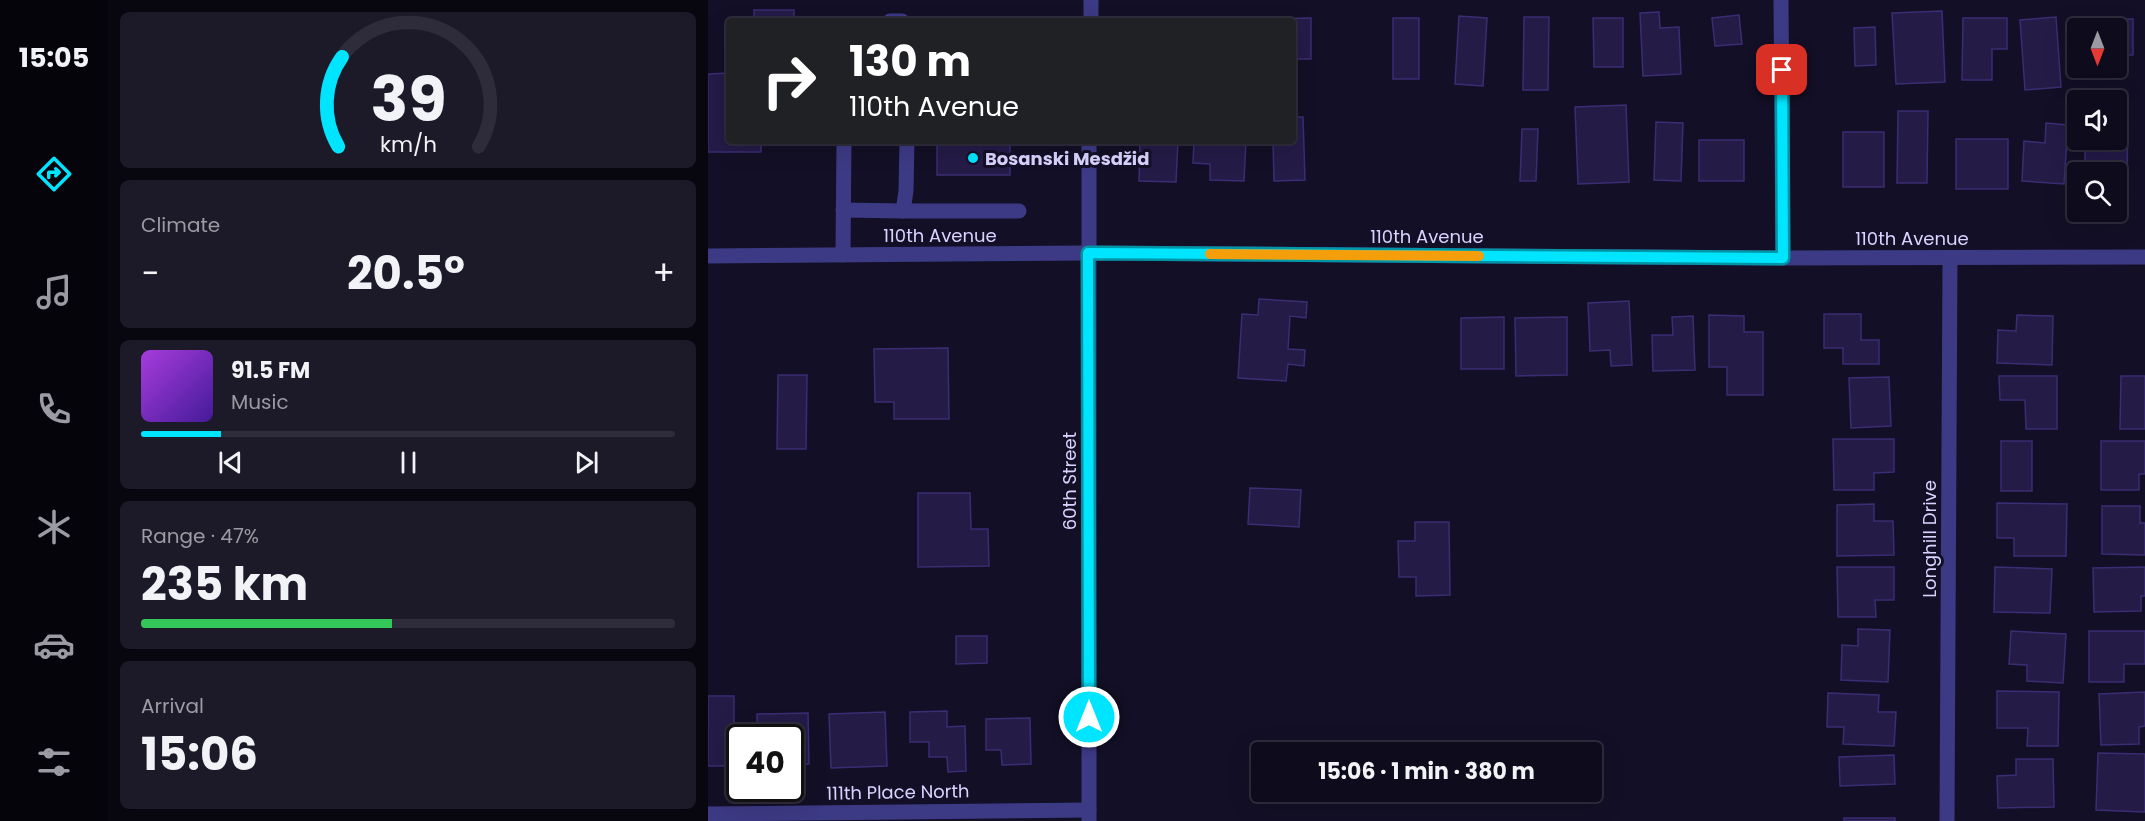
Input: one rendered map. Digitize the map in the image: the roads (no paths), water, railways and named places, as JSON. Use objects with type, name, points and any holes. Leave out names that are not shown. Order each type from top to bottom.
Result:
[{"type":"street","points":[[1091,0],[1091,18]]},
{"type":"street","points":[[1781,0],[1783,258]]},
{"type":"street","points":[[843,255],[844,144]]},
{"type":"street","points":[[903,211],[906,191],[907,144]]},
{"type":"street","name":"60th Street","points":[[1089,144],[1089,815]]},
{"type":"street","points":[[843,210],[1018,211]]},
{"type":"street","name":"110th Avenue","points":[[708,256],[1088,253],[1783,258],[2145,257]]},
{"type":"street","name":"Longhill Drive","points":[[1947,821],[1950,258]]},
{"type":"street","name":"111th Place North","points":[[708,814],[1089,815]]},
{"type":"place","name":"Bosanski Mesdžid","points":[[973,158]]}]
